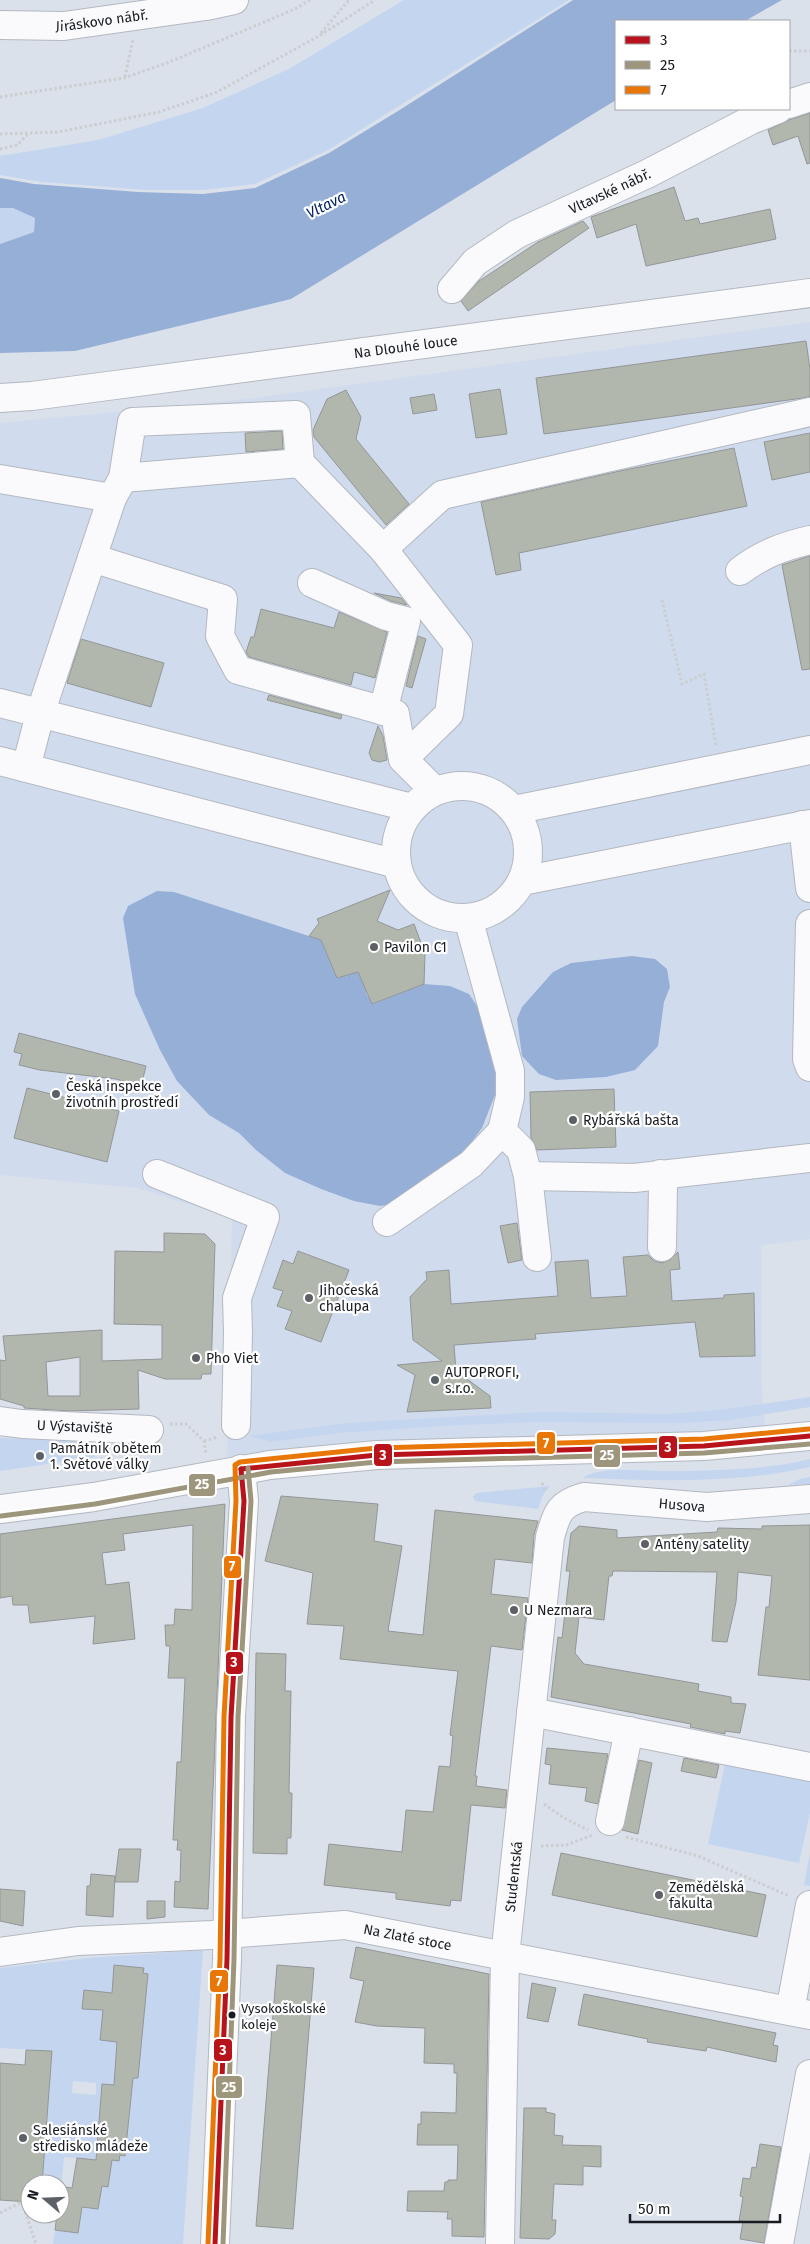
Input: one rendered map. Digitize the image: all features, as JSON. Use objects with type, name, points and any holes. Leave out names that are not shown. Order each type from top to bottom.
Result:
[{"type":"street","name":"Jiráskovo nábř.","points":[[0,25],[64,26],[143,10],[206,6],[234,0]]},
{"type":"street","points":[[790,104],[810,97]]},
{"type":"street","name":"Vltavské nábř.","points":[[452,289],[475,262],[517,234],[647,174],[751,120],[776,110]]},
{"type":"street","name":"Na Dlouhé louce","points":[[0,398],[32,396],[810,293]]},
{"type":"street","points":[[383,549],[442,495],[810,412]]},
{"type":"street","points":[[397,864],[13,764],[40,714],[92,558],[118,488],[132,422],[296,415],[300,463],[383,549],[458,645],[449,714],[403,759]]},
{"type":"street","points":[[0,479],[118,488],[300,463]]},
{"type":"street","points":[[740,571],[756,559],[782,547],[810,540]]},
{"type":"street","points":[[92,558],[223,599],[220,636],[238,670],[395,714],[403,759],[435,790]]},
{"type":"street","points":[[312,583],[386,616],[406,621],[383,711]]},
{"type":"street","points":[[0,703],[412,808]]},
{"type":"street","points":[[514,810],[810,750]]},
{"type":"street","points":[[456,785],[478,787],[498,795],[514,810],[524,826],[528,844],[528,863],[522,881],[509,899],[490,912],[468,918],[448,917],[430,910],[414,898],[403,882],[397,864],[396,844],[401,824],[412,808],[435,790],[456,785]]},
{"type":"street","points":[[522,881],[807,825],[810,888]]},
{"type":"street","points":[[388,1222],[471,1164],[502,1131],[510,1097],[510,1072],[468,918]]},
{"type":"street","points":[[810,924],[807,1059],[810,1067]]},
{"type":"street","points":[[502,1131],[521,1150],[528,1176],[537,1258]]},
{"type":"street","points":[[528,1176],[634,1178],[810,1158]]},
{"type":"street","points":[[157,1174],[265,1217],[237,1298],[238,1332],[228,1431]]},
{"type":"street","points":[[660,1174],[663,1185],[662,1247]]},
{"type":"street","name":"U Výstaviště","points":[[0,1421],[22,1424],[149,1430]]},
{"type":"street","points":[[0,1509],[112,1494],[196,1480],[241,1469],[377,1454],[704,1446],[810,1436]]},
{"type":"street","points":[[215,2244],[226,1934],[231,1717],[244,1501],[241,1469]]},
{"type":"street","name":"Husova","points":[[558,1512],[570,1501],[584,1497],[707,1506],[810,1500]]},
{"type":"street","name":"Studentská","points":[[500,2244],[505,1956],[550,1537],[558,1512]]},
{"type":"street","points":[[531,1712],[810,1767]]},
{"type":"street","points":[[618,1829],[629,1731]]},
{"type":"street","points":[[800,2013],[810,1905]]},
{"type":"street","name":"Na Zlaté stoce","points":[[0,1952],[78,1941],[226,1934],[345,1925],[800,2013]]},
{"type":"street","points":[[780,2244],[810,2074]]},
{"type":"path","points":[[0,98],[124,78],[167,63],[295,9],[310,0]]},
{"type":"path","points":[[319,36],[349,0]]},
{"type":"path","points":[[0,134],[58,132],[159,112],[217,92],[319,36],[375,0]]},
{"type":"path","points":[[124,78],[143,10]]},
{"type":"path","points":[[790,51],[810,51]]},
{"type":"path","points":[[0,148],[18,145],[29,133]]},
{"type":"path","points":[[662,600],[682,684],[704,674],[720,768]]},
{"type":"path","points":[[186,1424],[204,1441],[207,1457]]},
{"type":"path","points":[[204,1441],[228,1431]]},
{"type":"path","points":[[516,1847],[566,1844],[596,1834],[564,1818],[523,1789]]},
{"type":"path","points":[[618,1829],[698,1856],[810,1905]]},
{"type":"path","points":[[0,2213],[22,2202],[36,2244]]},
{"type":"shaded area","points":[[404,0],[569,0],[330,149],[255,184],[204,190],[147,190],[42,182],[0,175],[0,156],[98,140],[203,108],[289,69]]},
{"type":"shaded area","points":[[0,208],[13,208],[35,218],[34,232],[0,244]]},
{"type":"shaded area","points":[[810,322],[810,1239],[761,1246],[762,1393],[765,1426],[699,1436],[558,1437],[227,1456],[232,1218],[137,1188],[0,1175],[0,423],[239,400]]},
{"type":"shaded area","points":[[810,1397],[810,1407],[730,1420],[681,1423],[533,1422],[441,1426],[337,1433],[271,1442],[249,1436],[347,1423],[541,1412],[668,1414],[720,1410]]},
{"type":"shaded area","points":[[0,1438],[75,1441],[86,1446],[95,1457],[0,1471]]},
{"type":"shaded area","points":[[810,1459],[810,1467],[725,1479],[640,1480],[583,1478],[591,1474],[613,1470],[742,1469]]},
{"type":"shaded area","points":[[810,1477],[810,1484],[788,1485],[800,1479]]},
{"type":"shaded area","points":[[550,1486],[543,1495],[538,1509],[475,1501],[473,1497],[476,1493]]},
{"type":"shaded area","points":[[726,1759],[810,1777],[810,1813],[799,1863],[708,1844]]},
{"type":"shaded area","points":[[810,1852],[810,1886],[804,1885]]},
{"type":"shaded area","points":[[203,1950],[183,2244],[53,2244],[55,2230],[78,2233],[81,2214],[70,2213],[70,2205],[98,2209],[102,2186],[108,2187],[110,2176],[105,2161],[64,2157],[62,2174],[43,2174],[51,2051],[0,2048],[0,1968],[88,1958]],"holes":[[[84,1991],[102,1992],[101,2010],[82,2009]],[[142,2019],[138,2078],[115,2076],[117,2042],[100,2040],[101,2033],[119,2035]],[[73,2081],[96,2083],[96,2095],[72,2093]],[[131,2099],[125,2156],[120,2155],[119,2161],[100,2159]]]},
{"type":"water","name":"Vltava","points":[[573,0],[782,0],[747,20],[615,20],[615,101],[291,299],[75,351],[0,353],[0,244],[34,232],[35,218],[13,208],[0,208],[0,178],[34,184],[138,192],[203,194],[255,188],[329,153]]},
{"type":"water","points":[[157,891],[174,892],[321,940],[337,978],[345,975],[346,977],[348,974],[359,969],[368,992],[366,993],[373,1004],[424,984],[450,986],[469,994],[481,1012],[497,1066],[495,1095],[482,1128],[459,1159],[407,1201],[380,1206],[354,1201],[285,1173],[256,1150],[239,1133],[209,1115],[177,1081],[160,1050],[135,994],[123,918],[128,906]]},
{"type":"water","points":[[632,956],[655,959],[667,969],[670,987],[664,1002],[658,1046],[635,1070],[606,1077],[556,1080],[539,1074],[522,1056],[517,1019],[522,1007],[553,972],[571,963]]},
{"type":"building","points":[[810,113],[810,163],[807,164],[798,136],[773,145],[768,130]]},
{"type":"building","points":[[674,187],[685,221],[698,218],[700,224],[770,209],[776,239],[646,266],[636,224],[597,238],[591,217]]},
{"type":"building","points":[[583,221],[589,228],[468,311],[461,301],[479,281],[538,242]]},
{"type":"building","points":[[806,341],[810,369],[810,397],[544,434],[536,378]]},
{"type":"building","points":[[500,389],[507,434],[476,438],[469,394]]},
{"type":"building","points":[[346,390],[361,417],[356,439],[409,504],[386,525],[314,437],[313,430],[327,399]]},
{"type":"building","points":[[434,394],[437,410],[413,414],[410,398]]},
{"type":"building","points":[[282,431],[283,449],[246,452],[245,433]]},
{"type":"building","points":[[810,433],[810,472],[772,480],[764,442]]},
{"type":"building","points":[[734,448],[747,506],[519,553],[521,570],[496,575],[481,502]]},
{"type":"building","points":[[810,556],[810,669],[802,670],[782,565]]},
{"type":"building","points":[[374,593],[401,598],[407,605],[391,601]]},
{"type":"building","points":[[261,609],[334,628],[339,612],[387,632],[375,678],[354,672],[351,685],[249,657],[246,652],[251,637],[254,637]]},
{"type":"building","points":[[418,636],[426,639],[412,688],[406,686]]},
{"type":"building","points":[[81,639],[164,663],[151,707],[67,683]]},
{"type":"building","points":[[269,695],[342,715],[341,719],[267,700]]},
{"type":"building","points":[[378,726],[383,736],[387,760],[379,762],[372,760],[369,753]]},
{"type":"building","name":"Pavilon C1","points":[[390,890],[377,921],[398,930],[414,924],[425,954],[424,984],[372,1004],[358,972],[337,978],[321,940],[309,936],[319,923],[317,919]]},
{"type":"building","points":[[19,1033],[146,1066],[141,1086],[116,1079],[40,1070],[19,1065],[22,1054],[14,1052]]},
{"type":"building","points":[[27,1088],[119,1111],[107,1162],[14,1138]]},
{"type":"building","name":"Rybářská bašta","points":[[614,1089],[616,1147],[537,1150],[531,1138],[530,1092]]},
{"type":"building","points":[[517,1223],[522,1260],[508,1263],[500,1226]]},
{"type":"building","points":[[164,1233],[205,1234],[215,1244],[211,1374],[202,1374],[201,1379],[165,1379],[138,1370],[139,1409],[69,1411],[24,1408],[24,1406],[0,1399],[0,1360],[6,1361],[3,1336],[102,1330],[102,1361],[162,1359],[162,1325],[114,1324],[115,1251],[164,1252]],"holes":[[[80,1357],[80,1396],[48,1396],[46,1362]]]},
{"type":"building","name":"Jihočeská chalupa","points":[[298,1251],[349,1270],[321,1342],[285,1329],[292,1311],[277,1306],[283,1291],[273,1288],[283,1260],[293,1264]]},
{"type":"building","points":[[678,1252],[680,1269],[670,1270],[672,1301],[724,1298],[724,1295],[754,1293],[755,1356],[700,1357],[695,1322],[535,1334],[536,1339],[454,1345],[456,1371],[490,1396],[491,1408],[407,1412],[415,1375],[397,1365],[442,1361],[413,1340],[410,1297],[427,1279],[426,1272],[449,1270],[451,1304],[558,1296],[555,1262],[588,1260],[591,1298],[627,1296],[623,1257],[648,1255],[654,1261],[662,1263],[670,1260]]},
{"type":"building","points":[[281,1496],[378,1504],[374,1541],[402,1546],[388,1631],[423,1635],[435,1510],[538,1521],[534,1535],[532,1563],[495,1559],[491,1594],[528,1598],[522,1650],[491,1646],[475,1776],[477,1776],[476,1786],[507,1790],[505,1808],[471,1805],[461,1901],[451,1900],[450,1906],[396,1899],[396,1893],[324,1885],[329,1844],[402,1852],[406,1810],[433,1812],[439,1766],[450,1767],[453,1736],[450,1735],[458,1671],[340,1659],[344,1626],[307,1624],[313,1573],[265,1561]]},
{"type":"building","points":[[225,1504],[208,1909],[174,1907],[175,1881],[180,1882],[181,1850],[177,1850],[178,1840],[173,1840],[177,1762],[181,1762],[185,1678],[168,1678],[170,1646],[166,1646],[165,1625],[174,1625],[175,1609],[192,1610],[193,1525],[123,1534],[125,1550],[102,1553],[106,1585],[129,1582],[135,1639],[93,1644],[95,1616],[30,1623],[28,1605],[13,1605],[12,1596],[0,1598],[0,1534]]},
{"type":"building","points":[[810,1525],[810,1680],[758,1675],[766,1607],[769,1607],[772,1576],[738,1572],[736,1602],[727,1642],[712,1641],[717,1572],[613,1571],[612,1576],[609,1576],[604,1620],[579,1617],[575,1653],[584,1664],[699,1684],[698,1691],[731,1697],[731,1703],[746,1704],[740,1733],[725,1731],[725,1734],[690,1727],[691,1724],[551,1697],[558,1637],[562,1638],[570,1571],[566,1571],[571,1533],[579,1526],[617,1530],[617,1538],[717,1532],[718,1528],[762,1529],[762,1526]]},
{"type":"building","points":[[256,1653],[286,1654],[285,1691],[291,1691],[289,1793],[292,1793],[291,1838],[287,1838],[287,1854],[253,1853]]},
{"type":"building","points":[[547,1748],[608,1754],[598,1804],[585,1801],[587,1788],[549,1784],[551,1765],[545,1764]]},
{"type":"building","points":[[684,1758],[719,1765],[716,1778],[681,1771]]},
{"type":"building","points":[[639,1760],[652,1763],[638,1834],[622,1830]]},
{"type":"building","points":[[119,1849],[141,1849],[138,1882],[115,1882]]},
{"type":"building","name":"Zemědělská fakulta","points":[[561,1853],[766,1895],[757,1937],[552,1895]]},
{"type":"building","points":[[91,1874],[115,1876],[113,1917],[86,1915],[87,1886],[90,1886]]},
{"type":"building","points":[[0,1889],[25,1891],[23,1926],[0,1921]]},
{"type":"building","points":[[147,1901],[165,1901],[165,1917],[147,1919]]},
{"type":"building","points":[[356,1947],[489,1974],[484,2237],[452,2236],[452,2219],[447,2219],[448,2212],[407,2211],[408,2191],[444,2191],[445,2182],[457,2180],[458,2145],[417,2145],[418,2124],[421,2124],[421,2112],[456,2113],[457,2073],[454,2073],[454,2064],[424,2063],[425,2028],[377,2026],[355,2022],[364,1981],[350,1978]]},
{"type":"building","points":[[114,1965],[144,1968],[143,1973],[148,1974],[138,2078],[133,2078],[125,2156],[120,2155],[119,2161],[112,2160],[108,2187],[102,2186],[98,2209],[82,2207],[78,2233],[55,2230],[56,2224],[70,2224],[70,2188],[72,2188],[77,2158],[96,2160],[102,2084],[114,2085],[117,2042],[100,2040],[103,2010],[82,2009],[84,1990],[112,1993]]},
{"type":"building","points":[[277,1965],[314,1968],[293,2229],[256,2226]]},
{"type":"building","points":[[532,1983],[556,1988],[548,2022],[527,2018]]},
{"type":"building","points":[[584,1994],[776,2033],[773,2045],[778,2046],[776,2062],[707,2047],[706,2051],[647,2042],[648,2039],[578,2025]]},
{"type":"building","name":"Salesiánské středisko mládeže","points":[[26,2050],[52,2051],[43,2174],[20,2174],[20,2201],[0,2200],[0,2063],[25,2065]]},
{"type":"building","points":[[524,2108],[546,2108],[546,2112],[555,2114],[554,2135],[563,2136],[562,2145],[601,2146],[601,2167],[583,2166],[583,2185],[554,2184],[552,2220],[556,2220],[555,2234],[549,2239],[520,2238]]},
{"type":"building","points":[[760,2144],[781,2147],[764,2243],[740,2239],[743,2221],[739,2221],[743,2197],[740,2196],[743,2178],[750,2179],[752,2167],[756,2168]]},
{"type":"transit line","name":"7","points":[[208,2244],[220,1959],[224,1717],[236,1501],[235,1465],[240,1462],[377,1448],[704,1439],[809,1429]]},
{"type":"transit line","name":"3","points":[[241,1469],[377,1455],[704,1446],[810,1436]]},
{"type":"transit line","name":"25","points":[[1,1516],[95,1504],[271,1472],[377,1462],[704,1453],[810,1444]]},
{"type":"transit line","name":"25","points":[[223,2244],[234,1959],[238,1717],[251,1501],[248,1468]]},
{"type":"transit line","name":"3","points":[[215,2244],[227,1959],[231,1717],[244,1501],[241,1469]]},
{"type":"place","name":"Pavilon C1","points":[[374,947]]},
{"type":"place","name":"Česká inspekce životníh prostředí","points":[[56,1094]]},
{"type":"place","name":"Rybářská bašta","points":[[573,1120]]},
{"type":"place","name":"Jihočeská chalupa","points":[[309,1298]]},
{"type":"place","name":"Pho Viet","points":[[196,1358]]},
{"type":"place","name":"AUTOPROFI, s.r.o.","points":[[435,1380]]},
{"type":"place","name":"Památník obětem 1. Světové války","points":[[40,1456]]},
{"type":"place","name":"Antény satelity","points":[[645,1544]]},
{"type":"place","name":"U Nezmara","points":[[514,1610]]},
{"type":"place","name":"Zemědělská fakulta","points":[[659,1895]]},
{"type":"place","name":"Vysokoškolské koleje","points":[[232,2015]]},
{"type":"place","name":"Salesiánské středisko mládeže","points":[[23,2138]]}]
